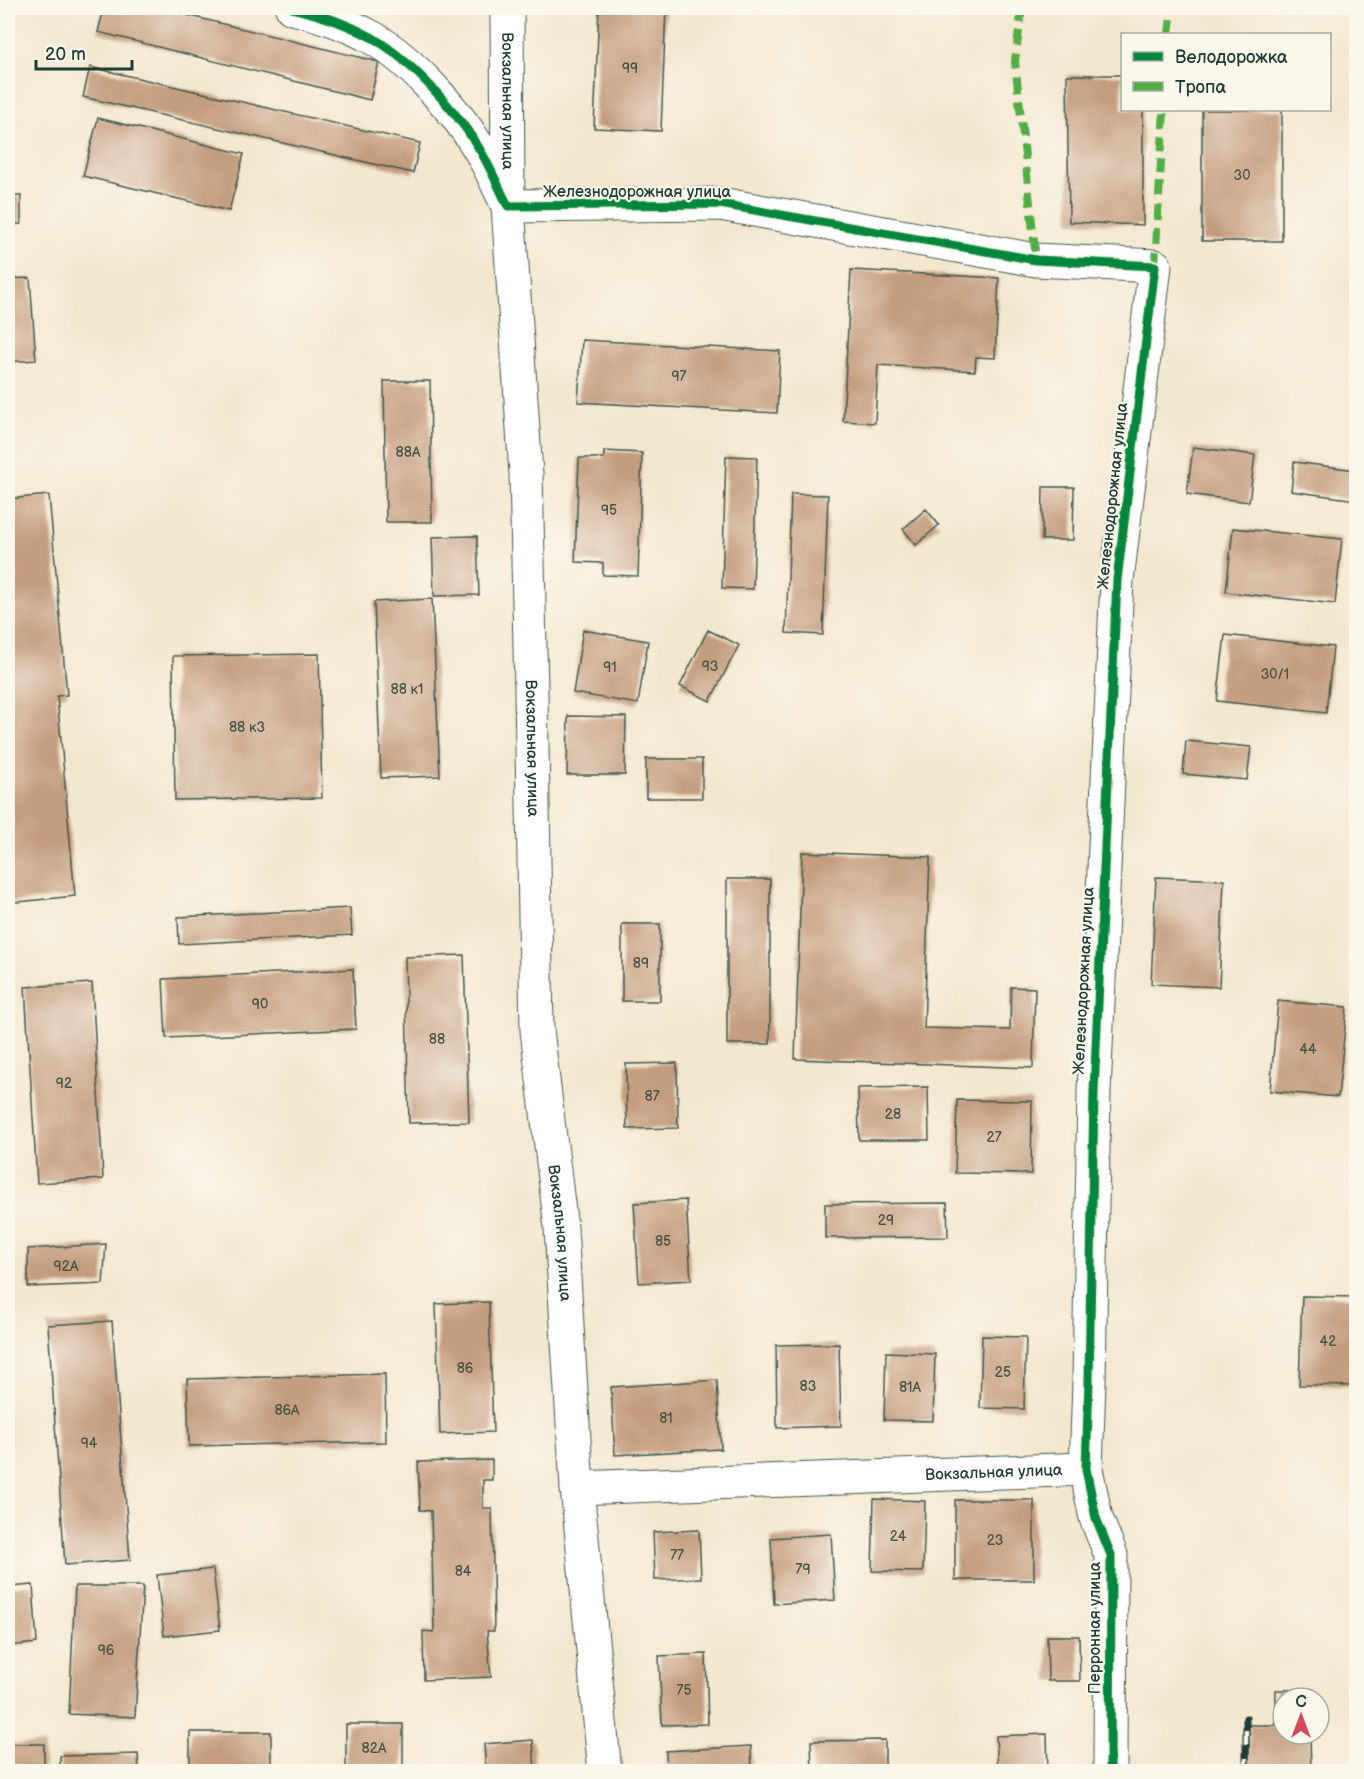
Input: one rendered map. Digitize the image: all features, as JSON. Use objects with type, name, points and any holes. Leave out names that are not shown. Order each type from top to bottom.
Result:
[{"type":"street","points":[[292,8],[321,14],[372,38],[404,60],[461,121],[478,146],[508,206]]},
{"type":"street","name":"Вокзальная улица","points":[[507,8],[508,206],[526,474],[537,1030],[561,1228],[577,1488],[605,1772]]},
{"type":"street","name":"Железнодорожная улица","points":[[508,206],[720,204],[1036,260],[1155,266],[1117,580],[1094,1092],[1089,1381]]},
{"type":"street","name":"Перронная улица","points":[[1089,1381],[1086,1469],[1096,1518],[1111,1555],[1110,1772]]},
{"type":"street","name":"Вокзальная улица","points":[[577,1488],[1086,1469]]},
{"type":"building","points":[[104,8],[158,8],[379,62],[370,100],[98,32]]},
{"type":"building","points":[[599,8],[666,8],[661,131],[594,128]]},
{"type":"building","points":[[90,67],[420,143],[413,173],[83,97]]},
{"type":"building","points":[[1067,75],[1121,75],[1121,111],[1143,111],[1143,225],[1069,222]]},
{"type":"building","points":[[1202,111],[1282,111],[1282,241],[1202,241]]},
{"type":"building","points":[[98,118],[244,154],[229,211],[83,176]]},
{"type":"building","points":[[8,196],[21,196],[21,224],[8,225]]},
{"type":"building","points":[[851,270],[999,278],[995,358],[976,357],[975,371],[878,365],[875,423],[843,421]]},
{"type":"building","points":[[30,278],[36,360],[8,362],[8,279]]},
{"type":"building","points":[[582,340],[780,351],[777,413],[578,402]]},
{"type":"building","points":[[384,381],[430,381],[432,522],[386,522]]},
{"type":"building","points":[[1193,447],[1255,455],[1249,502],[1187,494]]},
{"type":"building","points":[[604,451],[642,453],[638,576],[603,575],[603,563],[575,562],[579,458],[604,458]]},
{"type":"building","points":[[726,456],[757,457],[753,589],[722,588]]},
{"type":"building","points":[[1294,462],[1356,470],[1356,500],[1291,491]]},
{"type":"building","points":[[1043,487],[1074,487],[1073,540],[1042,540]]},
{"type":"building","points":[[791,494],[828,495],[823,635],[786,633]]},
{"type":"building","points":[[49,495],[67,695],[57,696],[75,896],[8,903],[8,499]]},
{"type":"building","points":[[926,509],[939,525],[916,545],[903,529]]},
{"type":"building","points":[[1233,528],[1342,539],[1335,604],[1226,592]]},
{"type":"building","points":[[477,536],[479,595],[434,596],[432,537]]},
{"type":"building","points":[[432,599],[440,776],[381,778],[374,602]]},
{"type":"building","points":[[583,630],[648,641],[638,704],[573,693]]},
{"type":"building","points":[[708,630],[739,645],[710,701],[680,686]]},
{"type":"building","points":[[1225,635],[1333,647],[1326,713],[1217,701]]},
{"type":"building","points":[[319,654],[322,798],[175,800],[173,656]]},
{"type":"building","points":[[568,716],[626,717],[625,775],[567,775]]},
{"type":"building","points":[[1186,741],[1251,747],[1247,780],[1183,774]]},
{"type":"building","points":[[646,759],[702,759],[702,798],[646,798]]},
{"type":"building","points":[[802,852],[930,857],[924,1028],[1010,1030],[1011,987],[1035,988],[1033,1068],[795,1059]]},
{"type":"building","points":[[1156,877],[1224,880],[1219,987],[1151,984]]},
{"type":"building","points":[[727,879],[770,879],[770,1044],[727,1044]]},
{"type":"building","points":[[350,908],[352,935],[179,944],[178,917]]},
{"type":"building","points":[[622,924],[660,924],[660,1001],[622,1001]]},
{"type":"building","points":[[464,955],[469,1122],[409,1123],[405,957]]},
{"type":"building","points":[[353,969],[356,1029],[166,1038],[163,979]]},
{"type":"building","points":[[92,983],[103,1179],[37,1183],[25,987]]},
{"type":"building","points":[[1278,1001],[1347,1007],[1338,1097],[1270,1091]]},
{"type":"building","points":[[677,1063],[678,1128],[627,1129],[626,1064]]},
{"type":"building","points":[[928,1087],[929,1140],[859,1140],[858,1088]]},
{"type":"building","points":[[957,1100],[1032,1101],[1031,1174],[955,1173]]},
{"type":"building","points":[[686,1200],[691,1280],[639,1283],[634,1203]]},
{"type":"building","points":[[947,1203],[948,1237],[825,1238],[825,1204]]},
{"type":"building","points":[[106,1244],[103,1284],[28,1287],[28,1249]]},
{"type":"building","points":[[1302,1296],[1356,1297],[1356,1386],[1299,1385]]},
{"type":"building","points":[[489,1302],[493,1432],[440,1434],[436,1304]]},
{"type":"building","points":[[112,1321],[130,1560],[65,1565],[48,1325]]},
{"type":"building","points":[[982,1336],[1026,1337],[1024,1409],[980,1408]]},
{"type":"building","points":[[839,1344],[841,1426],[777,1428],[776,1345]]},
{"type":"building","points":[[886,1352],[935,1354],[933,1421],[884,1420]]},
{"type":"building","points":[[385,1374],[386,1442],[189,1446],[187,1379]]},
{"type":"building","points":[[717,1380],[721,1449],[615,1455],[611,1387]]},
{"type":"building","points":[[492,1460],[492,1480],[483,1480],[483,1508],[492,1508],[494,1631],[487,1631],[491,1677],[424,1680],[423,1631],[434,1632],[431,1511],[420,1510],[418,1462]]},
{"type":"building","points":[[874,1499],[925,1501],[923,1572],[872,1571]]},
{"type":"building","points":[[955,1500],[1034,1500],[1034,1580],[955,1580]]},
{"type":"building","points":[[699,1530],[701,1578],[655,1580],[653,1532]]},
{"type":"building","points":[[831,1534],[835,1600],[774,1604],[771,1538]]},
{"type":"building","points":[[213,1569],[220,1630],[164,1636],[157,1575]]},
{"type":"building","points":[[33,1585],[37,1643],[8,1646],[8,1587]]},
{"type":"building","points":[[75,1586],[143,1586],[135,1717],[69,1714]]},
{"type":"building","points":[[1047,1636],[1079,1636],[1080,1681],[1048,1681]]},
{"type":"building","points":[[706,1654],[708,1724],[662,1725],[659,1656]]},
{"type":"building","points":[[346,1724],[403,1724],[403,1772],[346,1772]]},
{"type":"building","points":[[1249,1725],[1271,1725],[1271,1746],[1310,1746],[1311,1772],[1249,1772]]},
{"type":"building","points":[[190,1732],[271,1732],[271,1772],[190,1772]]},
{"type":"building","points":[[1047,1734],[1048,1772],[998,1772],[996,1736]]},
{"type":"building","points":[[533,1740],[535,1772],[486,1772],[484,1744]]},
{"type":"building","points":[[885,1740],[885,1772],[812,1772],[811,1741]]},
{"type":"building","points":[[8,1744],[44,1744],[44,1772],[8,1772]]},
{"type":"building","points":[[751,1746],[752,1772],[667,1772],[666,1751]]},
{"type":"building","points":[[138,1754],[139,1772],[60,1772],[60,1756]]},
{"type":"railway","points":[[1246,1718],[1246,1772]]},
{"type":"marked path","points":[[1022,8],[1015,61],[1036,260]]},
{"type":"marked path","points":[[1169,33],[1172,8]]},
{"type":"marked path","points":[[1155,266],[1164,111]]},
{"type":"cycle path","points":[[292,8],[333,20],[363,33],[402,59],[444,101],[467,131],[486,160],[508,206],[720,204],[1036,260],[1155,266],[1117,580],[1094,1092],[1086,1469],[1096,1518],[1111,1555],[1110,1772]]}]
